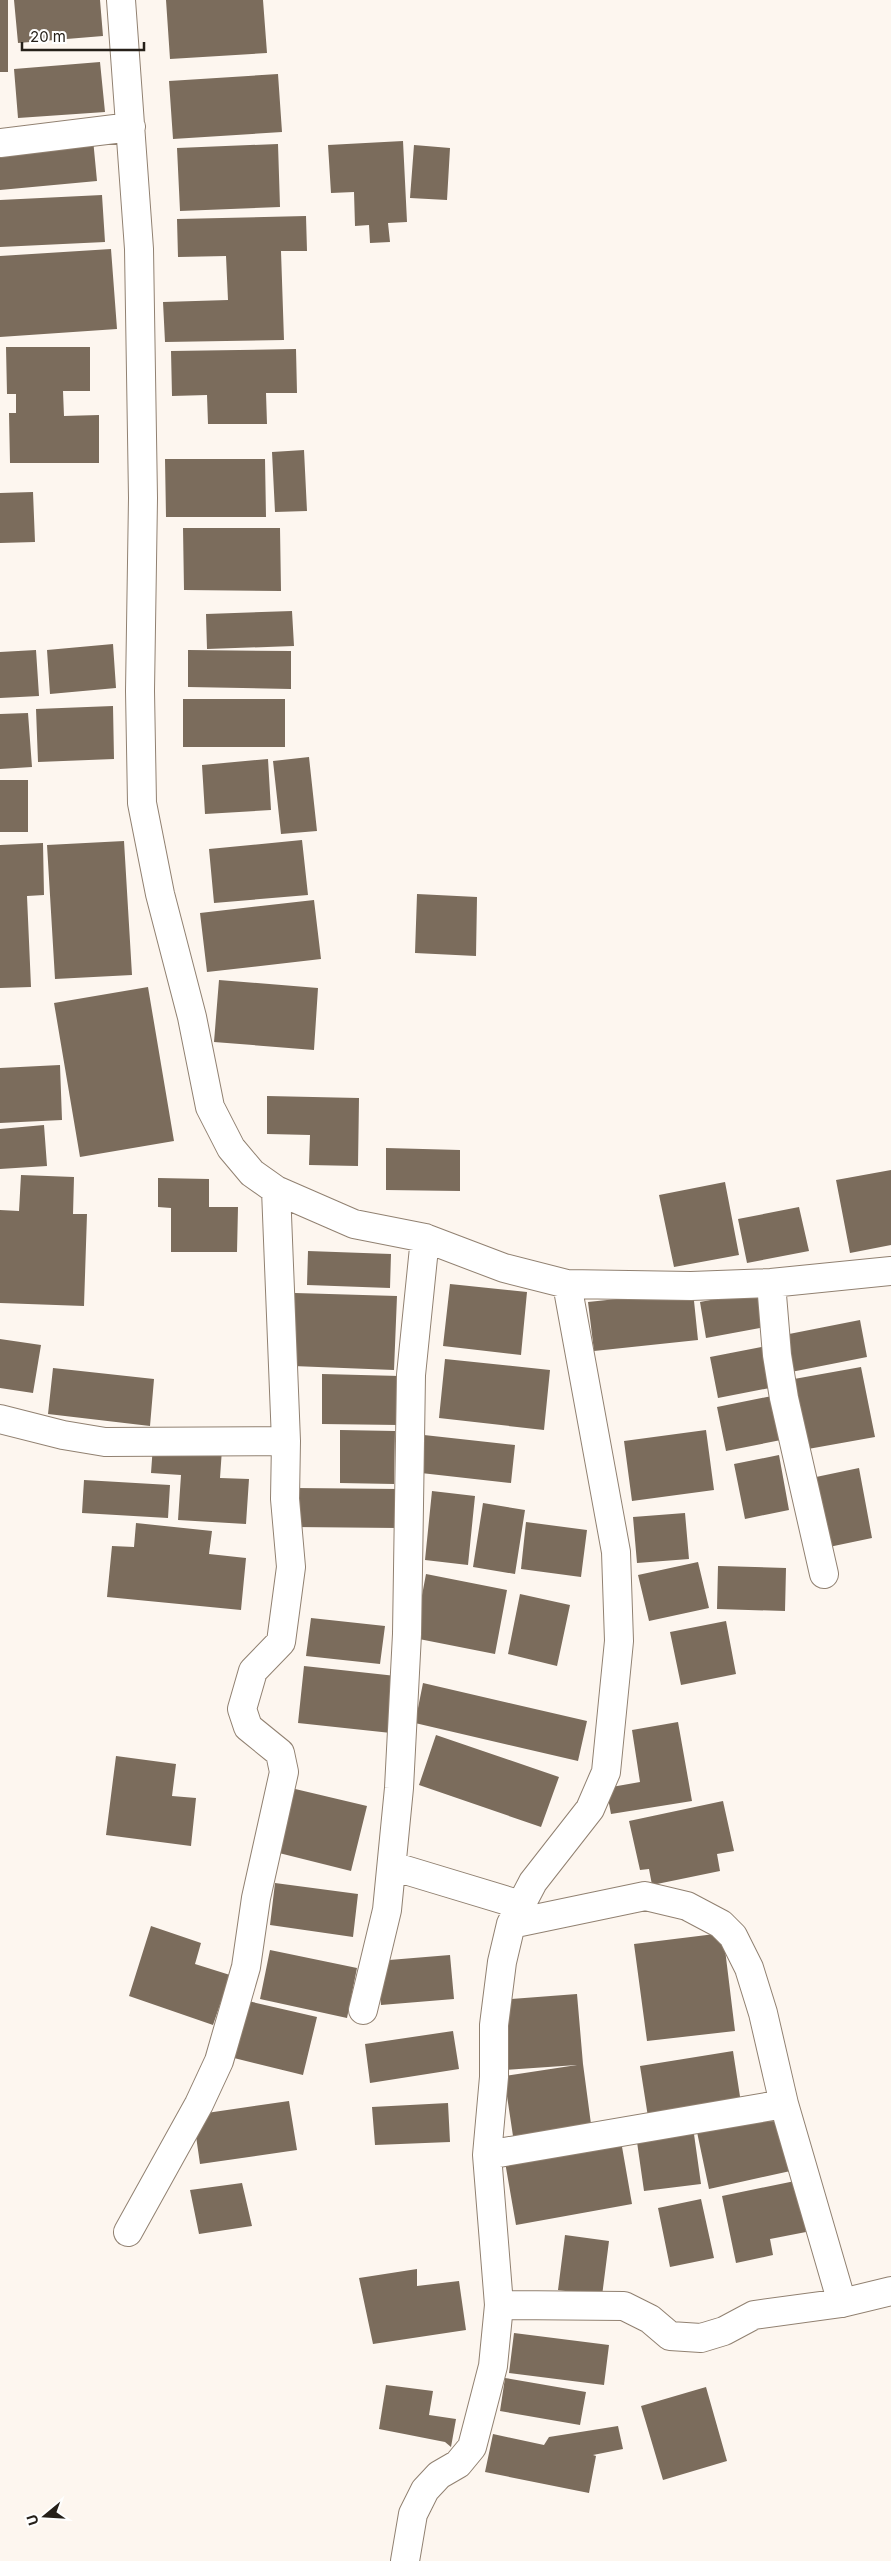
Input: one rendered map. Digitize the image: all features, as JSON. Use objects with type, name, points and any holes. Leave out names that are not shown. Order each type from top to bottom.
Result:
[{"type":"street","points":[[120,0],[131,127],[140,269],[143,498],[140,691],[142,803],[160,894],[192,1017],[210,1107],[231,1148],[252,1173],[276,1190],[354,1224],[425,1238],[504,1268],[567,1284],[691,1286],[771,1283],[891,1271]]},
{"type":"street","points":[[0,143],[131,127]]},
{"type":"street","points":[[128,2232],[199,2104],[219,2061],[246,1968],[256,1898],[284,1772],[280,1753],[248,1727],[242,1709],[253,1671],[281,1642],[291,1567],[285,1499],[286,1441],[276,1190]]},
{"type":"street","points":[[363,2010],[387,1910],[399,1788],[407,1634],[412,1375],[425,1238]]},
{"type":"street","points":[[771,1283],[777,1355],[784,1398],[824,1574]]},
{"type":"street","points":[[406,2561],[414,2514],[425,2490],[439,2475],[458,2464],[472,2447],[493,2366],[500,2305],[487,2155],[494,2077],[494,2025],[502,1962],[516,1914],[534,1882],[590,1809],[606,1772],[619,1641],[616,1552],[567,1284]]},
{"type":"street","points":[[0,1419],[105,1442],[286,1441]]},
{"type":"street","points":[[392,1866],[516,1914],[645,1896],[687,1906],[721,1924],[733,1936],[748,1968],[763,2013],[784,2104],[842,2303]]},
{"type":"street","points":[[487,2155],[784,2104]]},
{"type":"street","points":[[500,2305],[624,2306],[650,2319],[670,2336],[701,2338],[724,2331],[754,2315],[842,2303],[891,2290]]},
{"type":"building","points":[[0,0],[8,0],[8,72],[0,72]]},
{"type":"building","points":[[14,0],[100,0],[103,36],[18,43]]},
{"type":"building","points":[[166,0],[263,0],[267,53],[170,59]]},
{"type":"building","points":[[100,62],[105,112],[18,118],[14,69]]},
{"type":"building","points":[[278,74],[282,132],[173,139],[169,81]]},
{"type":"building","points":[[93,139],[97,181],[0,190],[0,147]]},
{"type":"building","points":[[403,141],[407,222],[388,223],[390,242],[370,243],[369,225],[355,226],[354,192],[331,193],[328,145]]},
{"type":"building","points":[[278,144],[280,207],[180,211],[177,148]]},
{"type":"building","points":[[414,145],[450,148],[447,200],[410,198]]},
{"type":"building","points":[[102,195],[105,242],[0,247],[0,200]]},
{"type":"building","points":[[306,216],[307,251],[281,251],[284,340],[165,342],[163,302],[228,300],[226,256],[178,257],[177,219]]},
{"type":"building","points":[[111,249],[117,329],[0,337],[0,256]]},
{"type":"building","points":[[6,347],[90,347],[90,391],[63,391],[64,416],[99,415],[99,463],[10,463],[9,413],[16,413],[16,394],[7,394]]},
{"type":"building","points":[[296,349],[297,393],[266,393],[267,424],[208,424],[207,395],[172,396],[171,351]]},
{"type":"building","points":[[304,450],[307,511],[275,512],[272,452]]},
{"type":"building","points":[[165,459],[265,459],[266,517],[166,517]]},
{"type":"building","points":[[33,492],[35,542],[0,543],[0,493]]},
{"type":"building","points":[[183,528],[280,528],[281,591],[184,590]]},
{"type":"building","points":[[292,611],[294,646],[207,649],[206,614]]},
{"type":"building","points":[[113,644],[116,688],[50,694],[47,650]]},
{"type":"building","points":[[36,650],[39,696],[0,698],[0,652]]},
{"type":"building","points":[[188,650],[291,651],[291,689],[188,687]]},
{"type":"building","points":[[183,699],[285,699],[285,747],[183,747]]},
{"type":"building","points":[[113,706],[114,759],[38,762],[36,709]]},
{"type":"building","points":[[28,713],[32,767],[0,769],[0,714]]},
{"type":"building","points":[[309,757],[317,831],[281,834],[273,761]]},
{"type":"building","points":[[268,759],[271,810],[205,814],[202,765]]},
{"type":"building","points":[[0,780],[28,780],[28,832],[0,832]]},
{"type":"building","points":[[302,840],[308,895],[214,903],[209,849]]},
{"type":"building","points":[[124,841],[132,975],[55,979],[47,845]]},
{"type":"building","points":[[43,843],[44,895],[27,896],[31,987],[0,988],[0,845]]},
{"type":"building","points":[[417,894],[477,897],[476,956],[415,953]]},
{"type":"building","points":[[314,900],[321,959],[207,972],[200,913]]},
{"type":"building","points":[[219,980],[318,988],[314,1050],[214,1042]]},
{"type":"building","points":[[148,987],[174,1141],[80,1157],[54,1003]]},
{"type":"building","points":[[60,1065],[62,1120],[0,1123],[0,1068]]},
{"type":"building","points":[[267,1096],[359,1098],[358,1166],[309,1165],[310,1135],[267,1134]]},
{"type":"building","points":[[44,1125],[47,1166],[0,1169],[0,1129]]},
{"type":"building","points":[[386,1148],[460,1150],[460,1191],[386,1190]]},
{"type":"building","points":[[891,1170],[891,1245],[850,1253],[836,1180]]},
{"type":"building","points":[[21,1175],[74,1177],[73,1214],[87,1214],[84,1306],[0,1303],[0,1210],[19,1211]]},
{"type":"building","points":[[158,1178],[209,1179],[209,1207],[238,1207],[237,1252],[171,1252],[171,1208],[158,1207]]},
{"type":"building","points":[[725,1182],[739,1255],[674,1267],[659,1195]]},
{"type":"building","points":[[799,1207],[809,1251],[747,1263],[738,1219]]},
{"type":"building","points":[[308,1251],[391,1254],[390,1288],[307,1285]]},
{"type":"building","points":[[450,1284],[527,1292],[521,1355],[443,1346]]},
{"type":"building","points":[[763,1290],[770,1326],[706,1338],[700,1302]]},
{"type":"building","points":[[693,1291],[698,1340],[594,1351],[588,1302]]},
{"type":"building","points":[[295,1293],[397,1296],[394,1370],[293,1366]]},
{"type":"building","points":[[860,1320],[867,1357],[791,1372],[784,1335]]},
{"type":"building","points":[[0,1339],[41,1345],[33,1393],[0,1388]]},
{"type":"building","points":[[767,1346],[775,1387],[718,1398],[710,1357]]},
{"type":"building","points":[[445,1359],[550,1370],[544,1430],[439,1418]]},
{"type":"building","points":[[861,1367],[875,1437],[808,1449],[794,1379]]},
{"type":"building","points":[[53,1368],[154,1379],[150,1426],[48,1414]]},
{"type":"building","points":[[322,1374],[400,1376],[399,1425],[322,1424]]},
{"type":"building","points":[[777,1395],[786,1439],[726,1451],[717,1407]]},
{"type":"building","points":[[340,1430],[395,1431],[394,1484],[340,1483]]},
{"type":"building","points":[[706,1430],[714,1490],[632,1501],[624,1441]]},
{"type":"building","points":[[424,1435],[515,1445],[511,1483],[421,1473]]},
{"type":"building","points":[[153,1445],[222,1449],[220,1478],[249,1479],[246,1524],[178,1520],[181,1475],[151,1473]]},
{"type":"building","points":[[779,1455],[789,1510],[745,1519],[734,1464]]},
{"type":"building","points":[[859,1468],[872,1538],[829,1547],[816,1477]]},
{"type":"building","points":[[84,1480],[170,1485],[168,1518],[82,1513]]},
{"type":"building","points":[[295,1488],[399,1489],[398,1528],[295,1527]]},
{"type":"building","points":[[432,1491],[475,1496],[468,1565],[425,1560]]},
{"type":"building","points":[[483,1503],[525,1510],[515,1574],[473,1567]]},
{"type":"building","points":[[685,1513],[689,1559],[637,1563],[633,1517]]},
{"type":"building","points":[[526,1522],[587,1530],[581,1577],[521,1569]]},
{"type":"building","points":[[136,1523],[212,1531],[209,1554],[246,1558],[241,1610],[107,1597],[112,1546],[134,1547]]},
{"type":"building","points":[[698,1562],[709,1608],[649,1621],[638,1575]]},
{"type":"building","points":[[718,1566],[786,1568],[785,1611],[717,1609]]},
{"type":"building","points":[[426,1574],[507,1590],[495,1654],[414,1638]]},
{"type":"building","points":[[520,1594],[570,1605],[557,1666],[508,1654]]},
{"type":"building","points":[[311,1618],[385,1626],[380,1664],[306,1656]]},
{"type":"building","points":[[726,1621],[736,1674],[681,1685],[670,1632]]},
{"type":"building","points":[[304,1666],[396,1676],[391,1733],[298,1723]]},
{"type":"building","points":[[423,1683],[587,1721],[578,1761],[415,1723]]},
{"type":"building","points":[[678,1722],[692,1801],[611,1814],[606,1788],[640,1782],[632,1730]]},
{"type":"building","points":[[436,1735],[559,1777],[541,1827],[419,1785]]},
{"type":"building","points":[[116,1756],[176,1764],[172,1796],[196,1798],[191,1846],[106,1835]]},
{"type":"building","points":[[291,1788],[367,1806],[351,1871],[275,1852]]},
{"type":"building","points":[[723,1801],[734,1851],[717,1854],[720,1871],[652,1885],[649,1869],[640,1870],[629,1821]]},
{"type":"building","points":[[275,1883],[358,1894],[353,1937],[270,1925]]},
{"type":"building","points":[[151,1926],[201,1943],[195,1964],[230,1975],[213,2025],[129,1996]]},
{"type":"building","points":[[723,1933],[735,2031],[647,2041],[634,1944]]},
{"type":"building","points":[[270,1950],[357,1968],[347,2018],[260,1999]]},
{"type":"building","points":[[450,1955],[454,1999],[381,2005],[377,1961]]},
{"type":"building","points":[[577,1994],[583,2064],[591,2124],[513,2136],[504,2076],[577,2065],[505,2070],[499,2000]]},
{"type":"building","points":[[248,2001],[317,2017],[303,2075],[234,2058]]},
{"type":"building","points":[[453,2031],[459,2069],[370,2083],[365,2044]]},
{"type":"building","points":[[733,2051],[741,2103],[648,2117],[640,2066]]},
{"type":"building","points":[[289,2101],[297,2150],[200,2164],[193,2115]]},
{"type":"building","points":[[448,2103],[450,2142],[375,2145],[372,2107]]},
{"type":"building","points":[[783,2113],[795,2170],[709,2189],[697,2132]]},
{"type":"building","points":[[693,2127],[701,2184],[644,2191],[636,2135]]},
{"type":"building","points":[[621,2141],[632,2204],[516,2225],[505,2162]]},
{"type":"building","points":[[795,2181],[806,2232],[770,2239],[773,2255],[736,2263],[722,2196]]},
{"type":"building","points":[[242,2183],[252,2226],[199,2234],[190,2190]]},
{"type":"building","points":[[701,2199],[714,2258],[670,2267],[658,2208]]},
{"type":"building","points":[[565,2235],[609,2241],[602,2296],[558,2290]]},
{"type":"building","points":[[417,2269],[417,2286],[459,2281],[466,2330],[373,2344],[359,2278]]},
{"type":"building","points":[[514,2333],[609,2345],[604,2385],[509,2373]]},
{"type":"building","points":[[505,2378],[586,2392],[580,2425],[500,2411]]},
{"type":"building","points":[[386,2385],[433,2391],[429,2415],[456,2419],[451,2447],[445,2442],[379,2429]]},
{"type":"building","points":[[706,2387],[727,2461],[663,2480],[641,2406]]},
{"type":"building","points":[[618,2426],[623,2449],[593,2455],[596,2456],[589,2493],[485,2472],[493,2434],[544,2445],[549,2437]]}]
